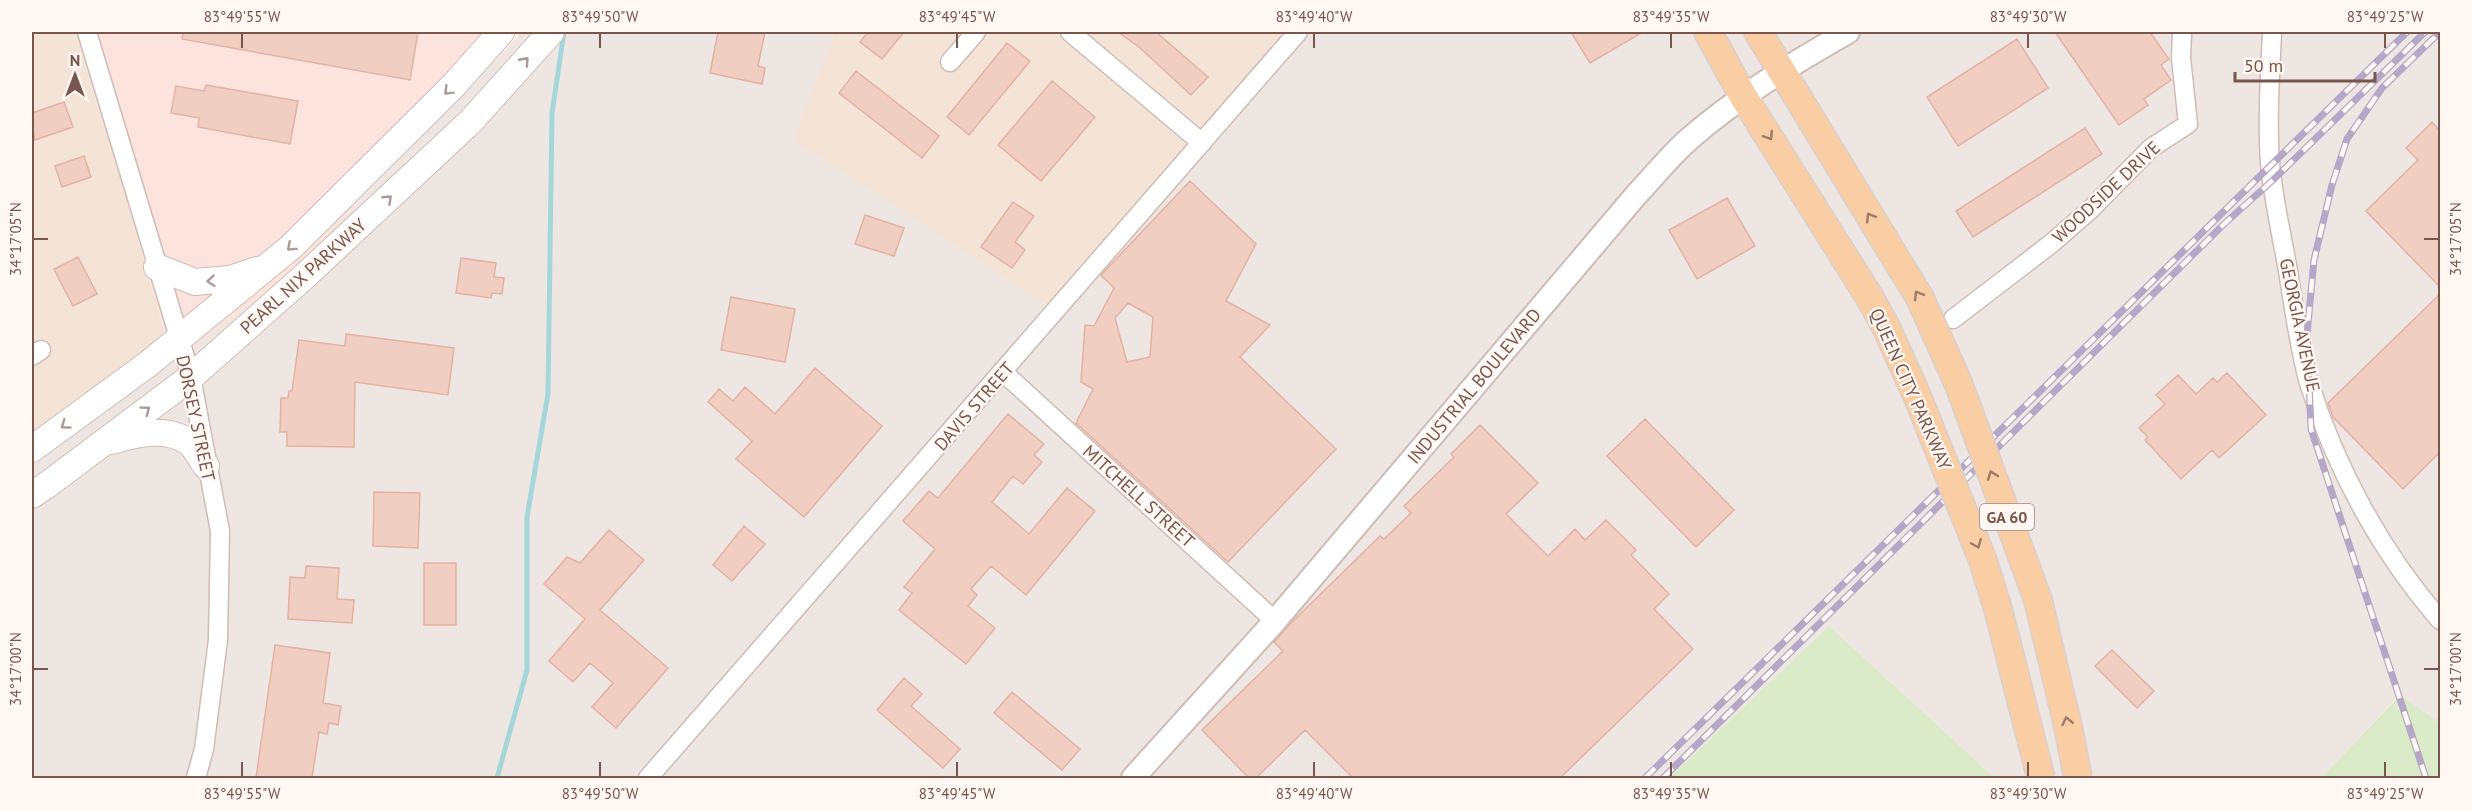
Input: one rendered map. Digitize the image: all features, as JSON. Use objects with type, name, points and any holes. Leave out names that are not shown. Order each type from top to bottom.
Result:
[{"type":"main road","name":"PEARL NIX PARKWAY","points":[[32,449],[148,364],[291,247],[454,85],[501,32]]},
{"type":"main road","name":"PEARL NIX PARKWAY","points":[[32,495],[191,376],[306,275],[471,121],[551,32]]},
{"type":"main road","name":"QUEEN CITY PARKWAY","points":[[1708,32],[1743,96],[1870,298],[1886,327],[1918,398],[1983,561],[1998,609],[2041,778]]},
{"type":"main road","name":"GA 60","points":[[1758,32],[1920,298],[1959,385],[2038,600],[2067,720],[2078,778]]},
{"type":"main road","points":[[157,267],[195,282],[230,279],[266,267]]},
{"type":"main road","points":[[100,445],[132,434],[164,433],[191,444],[206,466]]},
{"type":"street","name":"DORSEY STREET","points":[[87,32],[191,376],[206,466],[220,531],[218,639],[204,749],[196,778]]},
{"type":"street","points":[[950,62],[976,32]]},
{"type":"street","points":[[1070,32],[1202,143]]},
{"type":"street","name":"DAVIS STREET","points":[[648,778],[1298,32]]},
{"type":"street","name":"INDUSTRIAL BOULEVARD","points":[[1133,778],[1275,621],[1637,194],[1687,141],[1743,96],[1780,71],[1848,32]]},
{"type":"street","name":"WOODSIDE DRIVE","points":[[1953,319],[2052,243],[2091,209],[2151,148],[2187,124],[2181,58],[2182,32]]},
{"type":"street","name":"GEORGIA AVENUE","points":[[2272,32],[2268,99],[2271,165],[2298,330],[2309,381],[2331,448],[2368,519],[2440,620]]},
{"type":"street","name":"MITCHELL STREET","points":[[1003,372],[1275,621]]},
{"type":"shaded area","points":[[32,32],[80,32],[173,362],[32,466]]},
{"type":"shaded area","points":[[80,32],[494,32],[495,59],[283,280],[173,362]]},
{"type":"shaded area","points":[[522,32],[835,32],[793,140],[1046,305],[1299,32],[2440,32],[2440,723],[2399,695],[2321,778],[1995,778],[1829,626],[1669,778],[32,778],[32,466],[283,280]]},
{"type":"shaded area","points":[[835,32],[1299,32],[1046,305],[792,140]]},
{"type":"green space","points":[[1829,626],[1995,778],[1669,778]]},
{"type":"green space","points":[[2400,695],[2440,723],[2440,778],[2321,778]]},
{"type":"building","points":[[183,32],[418,32],[410,80],[182,39]]},
{"type":"building","points":[[718,32],[765,32],[758,66],[765,68],[762,84],[710,73]]},
{"type":"building","points":[[868,32],[904,32],[882,59],[860,42]]},
{"type":"building","points":[[1118,32],[1156,32],[1208,77],[1191,95],[1139,47]]},
{"type":"building","points":[[1571,32],[1643,32],[1590,63]]},
{"type":"building","points":[[2055,32],[2150,32],[2169,59],[2161,65],[2171,80],[2144,99],[2148,105],[2119,125]]},
{"type":"building","points":[[2017,39],[2048,88],[1958,146],[1927,97]]},
{"type":"building","points":[[1007,43],[1030,61],[969,135],[947,117]]},
{"type":"building","points":[[856,71],[939,136],[922,158],[839,93]]},
{"type":"building","points":[[1052,81],[1095,117],[1041,181],[998,145]]},
{"type":"building","points":[[206,85],[298,101],[290,144],[198,127],[199,118],[171,113],[176,86],[204,91]]},
{"type":"building","points":[[64,102],[73,127],[35,140],[32,113]]},
{"type":"building","points":[[2432,122],[2440,131],[2440,287],[2366,211],[2418,160],[2406,148]]},
{"type":"building","points":[[2085,128],[2102,154],[1973,237],[1956,211]]},
{"type":"building","points":[[84,156],[91,177],[62,187],[55,166]]},
{"type":"building","points":[[1190,181],[1256,244],[1226,301],[1270,325],[1240,357],[1336,449],[1228,562],[1076,423],[1093,389],[1081,382],[1085,325],[1094,326],[1114,288],[1101,275]],"holes":[[[1128,303],[1153,317],[1150,357],[1127,362],[1115,318]]]},
{"type":"building","points":[[1727,198],[1755,246],[1697,279],[1669,230]]},
{"type":"building","points":[[1013,202],[1034,216],[1015,242],[1025,250],[1012,268],[981,247]]},
{"type":"building","points":[[865,215],[904,228],[894,256],[855,244]]},
{"type":"building","points":[[78,257],[97,294],[73,306],[54,269]]},
{"type":"building","points":[[461,258],[496,263],[494,277],[504,278],[502,294],[492,293],[491,298],[456,293]]},
{"type":"building","points":[[2440,294],[2440,452],[2403,489],[2333,417],[2328,403]]},
{"type":"building","points":[[731,297],[795,309],[785,362],[721,350]]},
{"type":"building","points":[[346,334],[454,348],[448,395],[355,382],[354,447],[287,446],[287,432],[280,432],[281,398],[288,398],[289,391],[292,391],[299,340],[345,346]]},
{"type":"building","points":[[815,368],[882,426],[804,517],[736,459],[752,441],[708,402],[719,389],[733,401],[745,387],[775,414]]},
{"type":"building","points":[[2227,373],[2266,415],[2219,458],[2212,450],[2181,479],[2145,440],[2148,437],[2139,428],[2165,404],[2156,395],[2178,375],[2196,394],[2213,378],[2217,382]]},
{"type":"building","points":[[1008,414],[1044,444],[1034,455],[1042,462],[1023,484],[1013,476],[992,502],[1029,534],[1067,488],[1095,511],[1026,595],[991,566],[971,589],[977,595],[968,606],[995,628],[966,664],[899,610],[912,593],[904,587],[935,549],[903,521],[929,491],[938,498]]},
{"type":"building","points":[[1645,419],[1734,510],[1696,547],[1607,456]]},
{"type":"building","points":[[1480,425],[1538,483],[1506,514],[1548,556],[1575,529],[1585,540],[1606,520],[1636,550],[1631,555],[1669,594],[1654,609],[1693,649],[1560,778],[1353,778],[1305,730],[1256,778],[1249,778],[1202,730],[1283,651],[1274,642],[1291,623],[1380,536],[1384,539],[1411,513],[1404,506],[1454,457],[1451,454]]},
{"type":"building","points":[[374,492],[420,493],[418,548],[373,546]]},
{"type":"building","points":[[744,526],[765,544],[732,581],[713,565]]},
{"type":"building","points":[[609,530],[644,560],[600,610],[668,668],[616,728],[592,707],[613,683],[590,663],[573,682],[549,661],[585,619],[544,584],[567,557],[580,563]]},
{"type":"building","points":[[424,563],[456,563],[456,625],[424,625]]},
{"type":"building","points":[[306,566],[339,568],[337,599],[354,600],[352,623],[288,619],[290,577],[305,578]]},
{"type":"building","points":[[275,645],[330,653],[323,703],[341,706],[338,725],[329,723],[327,734],[319,732],[312,778],[256,778]]},
{"type":"building","points":[[2112,650],[2154,691],[2137,708],[2095,666]]},
{"type":"building","points":[[904,678],[922,694],[911,706],[960,749],[943,768],[877,710]]},
{"type":"building","points":[[1012,692],[1080,749],[1062,770],[994,713]]},
{"type":"waterway","points":[[497,778],[527,670],[527,517],[548,394],[552,113],[564,32]]},
{"type":"railway","points":[[1645,778],[2407,32]]},
{"type":"railway","points":[[1663,778],[2224,224],[2273,180],[2425,32]]},
{"type":"railway","points":[[2426,778],[2311,429],[2307,334],[2314,260],[2332,185],[2347,139],[2382,88],[2440,32]]}]
